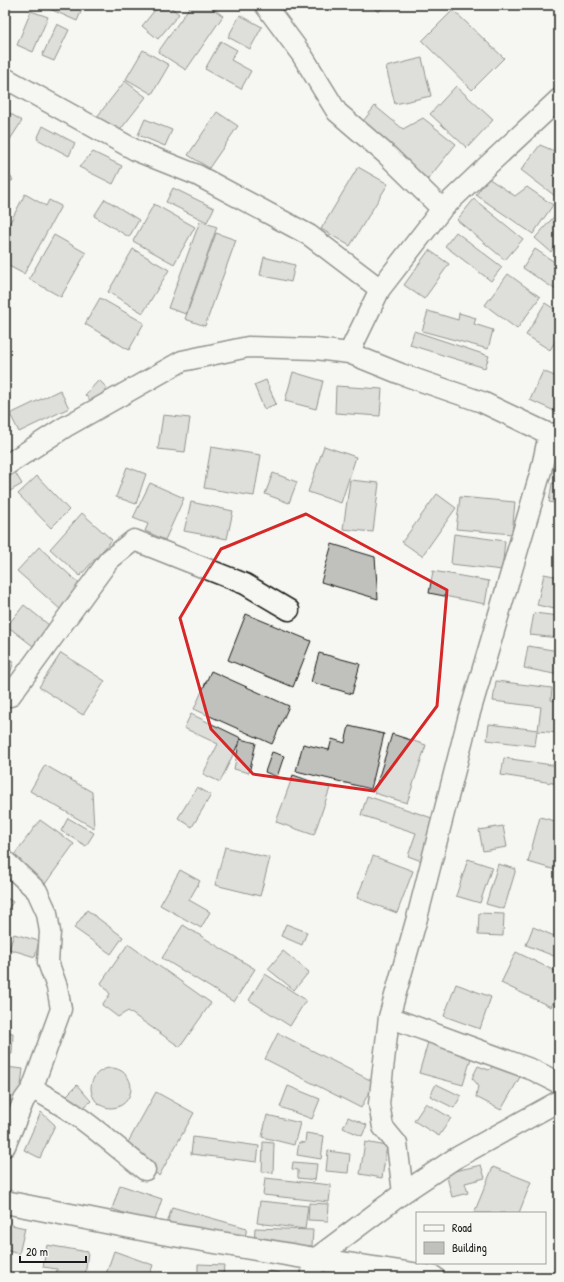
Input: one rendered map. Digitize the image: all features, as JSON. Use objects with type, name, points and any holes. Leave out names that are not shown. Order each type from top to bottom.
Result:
[{"type":"street","points":[[265,5],[302,55],[337,112],[387,155],[442,210]]},
{"type":"street","points":[[5,78],[137,151],[197,175],[309,236],[380,289]]},
{"type":"street","points":[[349,353],[380,289],[442,210],[559,99]]},
{"type":"street","points":[[5,466],[65,427],[182,362],[248,347],[316,349],[349,353],[401,374],[482,402],[554,433],[541,471],[468,719],[417,918],[388,1017],[379,1104],[383,1127],[397,1144],[403,1193]]},
{"type":"street","points":[[5,696],[10,696],[109,560],[134,540],[244,584],[289,610]]},
{"type":"street","points":[[5,861],[37,891],[47,913],[50,932],[48,962],[61,1009],[32,1089],[24,1100],[5,1146]]},
{"type":"street","points":[[388,1017],[532,1070],[559,1083]]},
{"type":"street","points":[[32,1089],[48,1097],[82,1121],[145,1170]]},
{"type":"street","points":[[313,1268],[403,1193],[454,1159],[559,1101]]},
{"type":"street","points":[[5,1202],[164,1233],[313,1268],[434,1277]]},
{"type":"highlighted area","points":[[306,514],[447,590],[437,706],[374,791],[253,774],[211,729],[180,618],[221,549]]},
{"type":"building","points":[[41,5],[84,5],[77,21]]},
{"type":"building","points":[[159,5],[168,5],[179,14],[158,39],[142,26]]},
{"type":"building","points":[[191,5],[208,5],[223,16],[186,70],[158,52]]},
{"type":"building","points":[[371,5],[386,5],[378,12]]},
{"type":"building","points":[[453,10],[504,58],[472,90],[422,41]]},
{"type":"building","points":[[31,11],[48,17],[33,52],[17,45]]},
{"type":"building","points":[[240,15],[262,27],[250,49],[228,37]]},
{"type":"building","points":[[57,24],[69,30],[54,61],[42,56]]},
{"type":"building","points":[[221,41],[237,50],[231,60],[251,71],[241,89],[205,69]]},
{"type":"building","points":[[143,50],[169,65],[152,94],[126,79]]},
{"type":"building","points":[[422,58],[431,96],[395,104],[386,67]]},
{"type":"building","points":[[125,81],[146,97],[117,134],[96,118]]},
{"type":"building","points":[[456,86],[493,120],[467,148],[430,114]]},
{"type":"building","points":[[375,106],[403,129],[423,118],[456,144],[428,179],[360,125]]},
{"type":"building","points":[[5,110],[22,121],[7,144],[5,142]]},
{"type":"building","points":[[217,112],[238,126],[209,168],[188,155]]},
{"type":"building","points":[[145,119],[172,130],[165,146],[138,135]]},
{"type":"building","points":[[43,126],[75,143],[69,156],[37,139]]},
{"type":"building","points":[[540,145],[559,153],[559,199],[521,170]]},
{"type":"building","points":[[93,152],[122,166],[113,184],[79,167]]},
{"type":"building","points":[[358,167],[388,184],[350,246],[321,229]]},
{"type":"building","points":[[5,169],[13,180],[5,185]]},
{"type":"building","points":[[488,178],[515,196],[527,187],[553,205],[533,234],[476,195]]},
{"type":"building","points":[[173,188],[214,208],[207,222],[166,202]]},
{"type":"building","points":[[25,194],[46,206],[49,200],[61,206],[24,274],[5,264],[5,232]]},
{"type":"building","points":[[105,199],[139,220],[129,237],[94,216]]},
{"type":"building","points":[[474,199],[523,239],[505,260],[457,220]]},
{"type":"building","points":[[154,204],[195,227],[174,264],[133,241]]},
{"type":"building","points":[[559,211],[559,242],[551,252],[535,238]]},
{"type":"building","points":[[200,221],[217,227],[186,314],[168,308]]},
{"type":"building","points":[[456,232],[502,267],[491,281],[445,246]]},
{"type":"building","points":[[216,233],[236,240],[205,326],[185,319]]},
{"type":"building","points":[[54,235],[86,253],[61,297],[29,279]]},
{"type":"building","points":[[133,249],[169,270],[143,313],[108,292]]},
{"type":"building","points":[[535,249],[559,265],[559,292],[523,268]]},
{"type":"building","points":[[429,250],[449,264],[424,299],[404,285]]},
{"type":"building","points":[[264,257],[295,265],[291,282],[260,275]]},
{"type":"building","points":[[508,274],[540,297],[517,329],[485,305]]},
{"type":"building","points":[[100,298],[144,323],[129,350],[85,324]]},
{"type":"building","points":[[545,303],[559,312],[559,335],[550,350],[526,335]]},
{"type":"building","points":[[428,311],[458,320],[459,313],[476,318],[474,324],[493,330],[488,349],[422,331]]},
{"type":"building","points":[[414,331],[489,356],[485,368],[410,345]]},
{"type":"building","points":[[543,371],[559,378],[559,413],[530,400]]},
{"type":"building","points":[[293,372],[323,381],[316,409],[285,401]]},
{"type":"building","points":[[99,380],[107,388],[93,403],[85,395]]},
{"type":"building","points":[[266,380],[276,404],[264,409],[254,385]]},
{"type":"building","points":[[336,386],[382,389],[380,416],[335,413]]},
{"type":"building","points":[[60,390],[69,408],[19,432],[10,414]]},
{"type":"building","points":[[163,415],[190,418],[185,452],[158,449]]},
{"type":"building","points":[[324,446],[356,457],[341,503],[308,492]]},
{"type":"building","points":[[211,447],[261,455],[254,496],[204,488]]},
{"type":"building","points":[[127,467],[146,474],[136,504],[116,497]]},
{"type":"building","points":[[13,469],[22,484],[5,494],[5,474]]},
{"type":"building","points":[[273,473],[297,482],[289,503],[265,494]]},
{"type":"building","points":[[37,476],[69,510],[51,528],[18,494]]},
{"type":"building","points":[[350,480],[379,483],[373,532],[343,529]]},
{"type":"building","points":[[150,483],[184,498],[165,540],[145,531],[148,524],[133,518]]},
{"type":"building","points":[[552,483],[559,484],[559,504],[549,502]]},
{"type":"building","points":[[437,494],[456,508],[422,556],[402,542]]},
{"type":"building","points":[[460,497],[515,502],[512,534],[456,529]]},
{"type":"building","points":[[191,502],[233,511],[227,539],[184,531]]},
{"type":"building","points":[[82,513],[112,540],[80,576],[50,549]]},
{"type":"building","points":[[454,534],[505,541],[502,570],[451,564]]},
{"type":"building","points":[[332,544],[375,557],[378,599],[321,582]]},
{"type":"building","points":[[39,547],[83,587],[61,610],[17,571]]},
{"type":"building","points":[[433,571],[489,581],[485,604],[429,593]]},
{"type":"building","points":[[544,574],[559,577],[559,610],[537,605]]},
{"type":"building","points":[[24,605],[49,625],[33,646],[7,626]]},
{"type":"building","points":[[534,613],[559,616],[559,638],[530,635]]},
{"type":"building","points":[[246,614],[311,641],[293,687],[228,660]]},
{"type":"building","points":[[528,646],[559,651],[559,675],[524,668]]},
{"type":"building","points":[[61,653],[105,681],[83,715],[39,687]]},
{"type":"building","points":[[319,653],[360,664],[352,694],[311,682]]},
{"type":"building","points":[[5,658],[14,661],[9,677],[5,676]]},
{"type":"building","points":[[211,671],[289,706],[272,744],[194,709]]},
{"type":"building","points":[[496,681],[552,688],[551,700],[559,701],[559,733],[537,731],[535,746],[487,740],[489,724],[538,730],[541,707],[493,701]]},
{"type":"building","points":[[191,714],[241,738],[220,782],[203,774],[218,744],[184,728]]},
{"type":"building","points":[[349,726],[384,734],[371,789],[296,771],[303,744],[329,750],[332,739],[345,743]]},
{"type":"building","points":[[392,734],[426,745],[407,803],[374,793]]},
{"type":"building","points":[[240,739],[256,743],[249,773],[234,769]]},
{"type":"building","points":[[272,752],[284,756],[277,777],[265,772]]},
{"type":"building","points":[[504,758],[559,766],[559,784],[501,775]]},
{"type":"building","points":[[45,765],[92,792],[94,828],[30,791]]},
{"type":"building","points":[[293,775],[330,788],[314,835],[276,822]]},
{"type":"building","points":[[197,787],[211,795],[192,827],[178,818]]},
{"type":"building","points":[[367,796],[438,820],[424,862],[408,856],[416,833],[361,815]]},
{"type":"building","points":[[540,817],[559,822],[559,871],[528,862]]},
{"type":"building","points":[[68,818],[94,833],[86,846],[61,831]]},
{"type":"building","points":[[40,820],[74,844],[45,884],[11,859]]},
{"type":"building","points":[[503,826],[507,847],[483,851],[479,830]]},
{"type":"building","points":[[225,847],[270,858],[260,896],[215,885]]},
{"type":"building","points":[[373,856],[413,871],[397,913],[357,898]]},
{"type":"building","points":[[468,859],[492,867],[480,903],[456,896]]},
{"type":"building","points":[[498,864],[516,869],[504,909],[486,904]]},
{"type":"building","points":[[180,870],[200,881],[189,900],[210,912],[201,928],[160,905]]},
{"type":"building","points":[[5,897],[13,902],[5,913]]},
{"type":"building","points":[[87,910],[123,937],[111,954],[74,928]]},
{"type":"building","points":[[479,913],[504,914],[503,936],[478,935]]},
{"type":"building","points":[[286,924],[307,932],[302,945],[281,936]]},
{"type":"building","points":[[183,925],[255,969],[234,1002],[162,958]]},
{"type":"building","points":[[533,927],[559,938],[559,958],[526,945]]},
{"type":"building","points":[[14,934],[39,941],[35,957],[9,949]]},
{"type":"building","points":[[128,944],[211,1003],[180,1047],[128,1011],[118,1017],[102,1005],[110,994],[101,983]]},
{"type":"building","points":[[283,951],[309,972],[294,990],[268,969]]},
{"type":"building","points":[[516,952],[559,973],[559,991],[551,1007],[501,983]]},
{"type":"building","points":[[265,974],[306,1000],[290,1026],[249,1000]]},
{"type":"building","points":[[456,984],[491,997],[480,1029],[444,1016]]},
{"type":"building","points":[[5,1032],[13,1033],[12,1054],[5,1054]]},
{"type":"building","points":[[278,1033],[374,1082],[361,1108],[265,1059]]},
{"type":"building","points":[[428,1042],[472,1055],[463,1085],[419,1073]]},
{"type":"building","points":[[496,1063],[520,1077],[501,1110],[476,1097],[478,1085],[472,1078],[478,1066],[489,1070]]},
{"type":"building","points":[[5,1067],[23,1069],[19,1102],[5,1100]]},
{"type":"building","points":[[115,1068],[122,1071],[128,1077],[131,1088],[130,1096],[122,1105],[115,1108],[107,1108],[100,1105],[92,1096],[91,1084],[94,1077],[103,1069]]},
{"type":"building","points":[[436,1084],[461,1096],[454,1108],[430,1096]]},
{"type":"building","points":[[77,1085],[91,1101],[81,1110],[67,1095]]},
{"type":"building","points":[[288,1086],[320,1099],[312,1119],[280,1107]]},
{"type":"building","points":[[156,1092],[194,1113],[159,1176],[127,1144]]},
{"type":"building","points":[[426,1103],[451,1118],[439,1136],[414,1121]]},
{"type":"building","points":[[41,1112],[55,1125],[40,1158],[24,1150]]},
{"type":"building","points":[[267,1115],[300,1123],[294,1145],[262,1137]]},
{"type":"building","points":[[348,1117],[367,1125],[362,1136],[343,1128]]},
{"type":"building","points":[[306,1133],[324,1136],[321,1159],[297,1155],[299,1142],[305,1143]]},
{"type":"building","points":[[193,1137],[259,1146],[257,1162],[191,1154]]},
{"type":"building","points":[[263,1142],[274,1143],[273,1173],[262,1172]]},
{"type":"building","points":[[365,1142],[387,1146],[382,1178],[360,1174]]},
{"type":"building","points":[[328,1151],[350,1154],[348,1173],[326,1171]]},
{"type":"building","points":[[293,1162],[317,1164],[315,1180],[298,1178],[298,1170],[292,1169]]},
{"type":"building","points":[[481,1165],[485,1178],[465,1183],[468,1193],[452,1197],[446,1173]]},
{"type":"building","points":[[493,1167],[531,1182],[519,1212],[474,1212]]},
{"type":"building","points":[[265,1178],[331,1185],[329,1202],[263,1195]]},
{"type":"building","points":[[120,1185],[162,1199],[154,1223],[112,1209]]},
{"type":"building","points":[[260,1201],[308,1206],[305,1229],[257,1223]]},
{"type":"building","points":[[309,1203],[329,1204],[328,1221],[308,1220]]},
{"type":"building","points":[[172,1207],[247,1228],[243,1245],[167,1224]]},
{"type":"building","points":[[8,1224],[25,1228],[19,1254],[5,1250],[5,1237]]},
{"type":"building","points":[[255,1228],[313,1230],[312,1246],[254,1244]]},
{"type":"building","points":[[47,1245],[88,1252],[85,1277],[56,1277],[57,1269],[43,1267]]},
{"type":"building","points":[[114,1251],[153,1265],[149,1277],[105,1277]]},
{"type":"building","points":[[198,1264],[224,1265],[223,1277],[198,1277]]},
{"type":"building","points":[[269,1271],[280,1273],[280,1277],[268,1277]]}]
